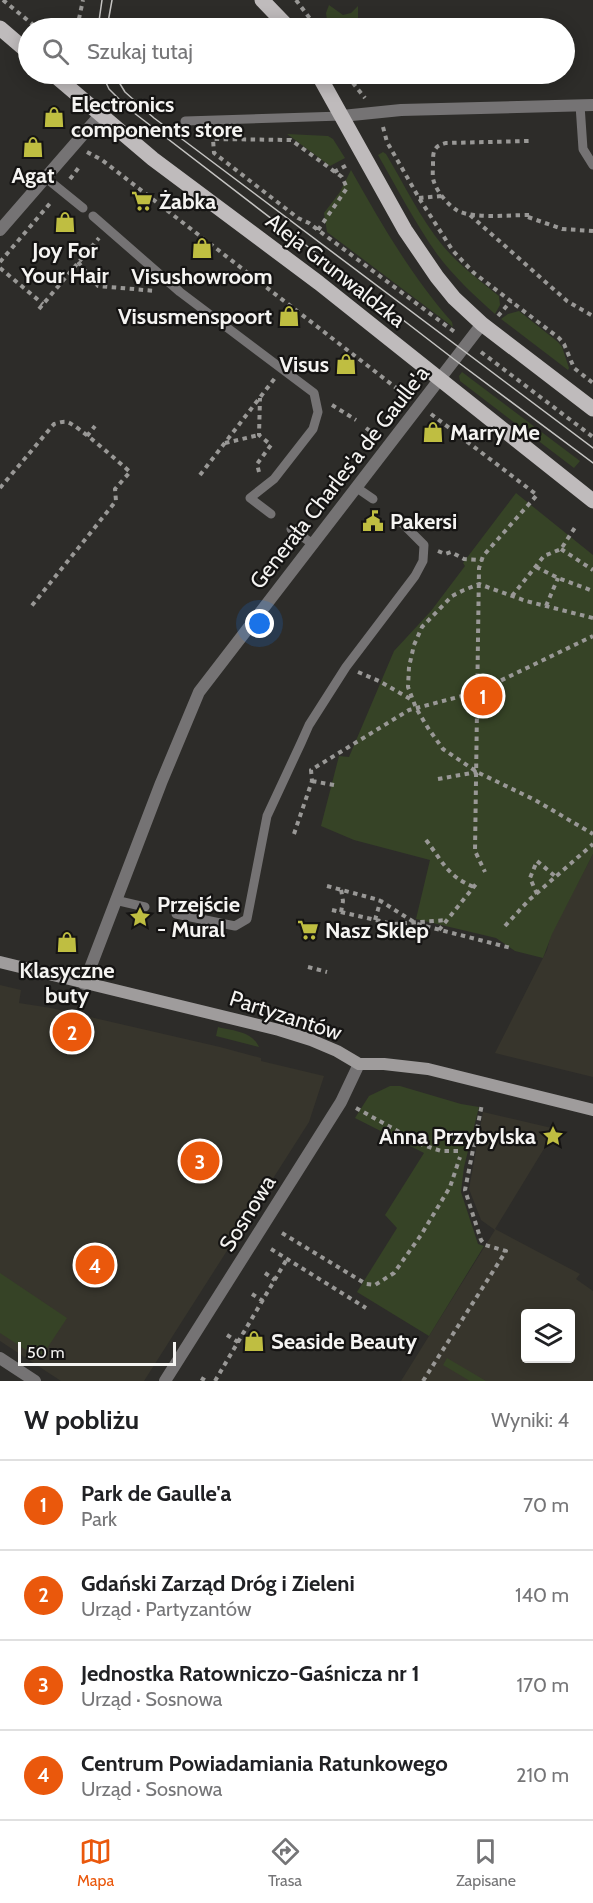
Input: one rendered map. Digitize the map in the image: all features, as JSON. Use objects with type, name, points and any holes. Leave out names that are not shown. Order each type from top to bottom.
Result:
[{"type":"main road","points":[[262,0],[279,18]]},
{"type":"main road","points":[[0,28],[18,43]]},
{"type":"main road","name":"Aleja Grunwaldzka","points":[[64,84],[153,159],[319,283],[593,501]]},
{"type":"main road","points":[[324,84],[405,230],[436,277],[454,298],[482,324],[593,409]]},
{"type":"street","points":[[342,116],[401,110],[593,105]]},
{"type":"street","points":[[0,230],[100,115]]},
{"type":"street","name":"Generała Charles'a de Gaulle'a","points":[[84,984],[165,773],[200,692],[482,324]]},
{"type":"street","name":"Partyzantów","points":[[0,962],[279,1030],[337,1051],[359,1064],[384,1064],[428,1069],[593,1110]]},
{"type":"street","name":"Sosnowa","points":[[165,1381],[341,1102],[359,1064]]},
{"type":"street","points":[[0,1358],[34,1381]]},
{"type":"lane","points":[[580,105],[583,149],[593,165]]},
{"type":"lane","points":[[185,121],[342,116]]},
{"type":"lane","points":[[46,178],[83,208]]},
{"type":"lane","points":[[93,216],[180,292],[314,393],[318,412],[313,429],[274,479],[250,498],[271,513]]},
{"type":"lane","points":[[357,488],[373,499]]},
{"type":"lane","points":[[177,914],[235,926],[247,919],[267,816],[309,725],[346,667],[415,576],[423,561],[424,545],[400,520]]},
{"type":"lane","points":[[291,529],[313,544]]},
{"type":"lane","points":[[115,900],[145,907]]},
{"type":"path","points":[[3,0],[25,18]]},
{"type":"path","points":[[79,18],[83,0]]},
{"type":"path","points":[[296,0],[310,18]]},
{"type":"path","points":[[354,84],[360,94],[368,100]]},
{"type":"path","points":[[382,124],[387,142],[453,251],[463,262],[559,338],[574,368],[593,383]]},
{"type":"path","points":[[318,230],[346,188],[342,177],[291,140],[213,139],[214,153],[298,218],[309,223],[318,230],[469,342],[593,436]]},
{"type":"path","points":[[529,141],[439,145],[434,148],[433,153],[433,180],[442,196],[457,211],[470,214],[528,216],[562,229],[592,230]]},
{"type":"path","points":[[90,154],[102,160],[537,495],[483,556],[479,568],[475,851],[485,872]]},
{"type":"path","points":[[0,262],[82,163]]},
{"type":"path","points":[[334,172],[349,164]]},
{"type":"path","points":[[419,198],[442,196]]},
{"type":"path","points":[[470,214],[567,301],[593,316]]},
{"type":"path","points":[[39,309],[107,229]]},
{"type":"path","points":[[78,262],[98,286],[180,292]]},
{"type":"path","points":[[0,268],[43,304]]},
{"type":"path","points":[[498,317],[511,301]]},
{"type":"path","points":[[200,475],[282,369]]},
{"type":"path","points":[[314,393],[356,420]]},
{"type":"path","points":[[259,435],[261,397]]},
{"type":"path","points":[[0,488],[54,424],[69,422],[130,472],[116,489],[116,501],[30,608]]},
{"type":"path","points":[[87,436],[95,426]]},
{"type":"path","points":[[259,435],[271,445],[257,464],[258,472],[274,479]]},
{"type":"path","points":[[225,443],[259,435]]},
{"type":"path","points":[[512,596],[544,556],[561,549],[576,526]]},
{"type":"path","points":[[424,545],[445,554],[451,552],[464,559],[482,560]]},
{"type":"path","points":[[561,549],[593,570]]},
{"type":"path","points":[[536,567],[593,591]]},
{"type":"path","points":[[546,606],[558,578]]},
{"type":"path","points":[[593,618],[512,596],[479,584],[452,596],[422,627],[414,645],[409,667],[408,687],[416,708],[443,749],[477,771],[535,800],[593,834]]},
{"type":"path","points":[[294,834],[312,781],[311,770],[416,708],[477,692],[593,636]]},
{"type":"path","points":[[346,667],[379,681],[413,700]]},
{"type":"path","points":[[438,779],[477,771]]},
{"type":"path","points":[[312,781],[334,784]]},
{"type":"path","points":[[426,840],[452,875],[459,881],[475,886],[439,930]]},
{"type":"path","points":[[505,926],[593,844]]},
{"type":"path","points":[[537,894],[530,878],[537,861],[556,877]]},
{"type":"path","points":[[327,886],[381,899],[417,924],[511,948]]},
{"type":"path","points":[[341,890],[343,901],[341,912]]},
{"type":"path","points":[[375,920],[381,899]]},
{"type":"path","points":[[332,910],[393,924],[447,920]]},
{"type":"path","points":[[308,967],[327,972]]},
{"type":"path","points":[[423,1381],[506,1251],[485,1245],[481,1240],[465,1190],[482,1104]]},
{"type":"path","points":[[356,1108],[423,1145],[441,1151],[462,1151]]},
{"type":"path","points":[[282,1233],[366,1284],[375,1285],[394,1274],[450,1188],[460,1157]]},
{"type":"path","points":[[271,1249],[366,1308]]},
{"type":"path","points":[[215,1381],[287,1259]]},
{"type":"path","points":[[265,1274],[275,1280]]},
{"type":"path","points":[[252,1294],[263,1300]]},
{"type":"path","points":[[227,1335],[238,1342]]},
{"type":"path","points":[[201,1378],[206,1381]]},
{"type":"shaded area","points":[[593,854],[593,1077],[495,1053],[547,950],[551,934]]},
{"type":"shaded area","points":[[0,985],[21,990],[19,1003],[51,1008],[220,1047],[261,1058],[261,1061],[324,1076],[309,1122],[144,1381],[61,1381],[0,1341]]},
{"type":"shaded area","points":[[483,1112],[556,1129],[495,1229],[580,1274],[576,1279],[593,1291],[593,1381],[401,1381],[495,1230],[481,1220],[469,1189]]},
{"type":"green space","points":[[329,5],[343,15],[351,13],[358,6],[358,18],[327,18]]},
{"type":"green space","points":[[287,134],[328,136],[333,139],[345,158],[330,166]]},
{"type":"green space","points":[[383,152],[443,246],[462,266],[499,296],[500,305],[495,314],[472,293],[437,254],[378,155]]},
{"type":"green space","points":[[351,170],[397,249],[452,322],[453,327],[327,232],[324,213],[340,192]]},
{"type":"green space","points":[[519,311],[558,342],[562,347],[568,370],[501,319]]},
{"type":"green space","points":[[462,372],[580,461],[574,468],[460,381],[459,376]]},
{"type":"green space","points":[[516,493],[593,555],[593,854],[552,934],[543,958],[515,951],[496,938],[416,919],[430,860],[354,840],[321,826],[339,756],[349,757],[394,651],[431,611],[465,566],[463,563]]},
{"type":"green space","points":[[218,1027],[247,1035],[259,1047],[216,1036]]},
{"type":"green space","points":[[390,1086],[400,1086],[479,1107],[464,1167],[461,1192],[478,1244],[484,1246],[429,1336],[357,1292],[397,1228],[385,1215],[424,1153],[355,1118],[369,1096]]},
{"type":"green space","points":[[0,1273],[67,1318],[40,1359],[0,1333]]},
{"type":"green space","points":[[447,1358],[486,1381],[470,1381],[443,1365]]},
{"type":"tram line","points":[[99,18],[102,0]]},
{"type":"tram line","points":[[109,18],[112,0]]},
{"type":"tram line","points":[[107,84],[129,109],[455,360],[593,463]]},
{"type":"tram line","points":[[120,84],[125,92],[154,118],[593,448]]},
{"type":"place","name":"Electronics components store","points":[[54,117]]},
{"type":"place","name":"Agat","points":[[33,147]]},
{"type":"place","name":"Żabka","points":[[142,201]]},
{"type":"place","name":"Joy For Your Hair","points":[[65,222]]},
{"type":"place","name":"Visushowroom","points":[[202,248]]},
{"type":"place","name":"Visusmenspoort","points":[[289,316]]},
{"type":"place","name":"Visus","points":[[346,364]]},
{"type":"place","name":"Marry Me","points":[[433,432]]},
{"type":"place","name":"Pakersi","points":[[373,521]]},
{"type":"place","name":"Park de Gaulle'a","points":[[483,696]]},
{"type":"place","name":"Przejście - Mural","points":[[140,917]]},
{"type":"place","name":"Nasz Sklep","points":[[308,930]]},
{"type":"place","name":"Klasyczne buty","points":[[67,942]]},
{"type":"place","name":"Gdański Zarząd Dróg i Zieleni","points":[[72,1032]]},
{"type":"place","name":"Anna Przybylska","points":[[553,1136]]},
{"type":"place","name":"Jednostka Ratowniczo-Gaśnicza nr 1","points":[[200,1161]]},
{"type":"place","name":"Centrum Powiadamiania Ratunkowego","points":[[95,1265]]},
{"type":"place","name":"Seaside Beauty","points":[[254,1341]]}]
